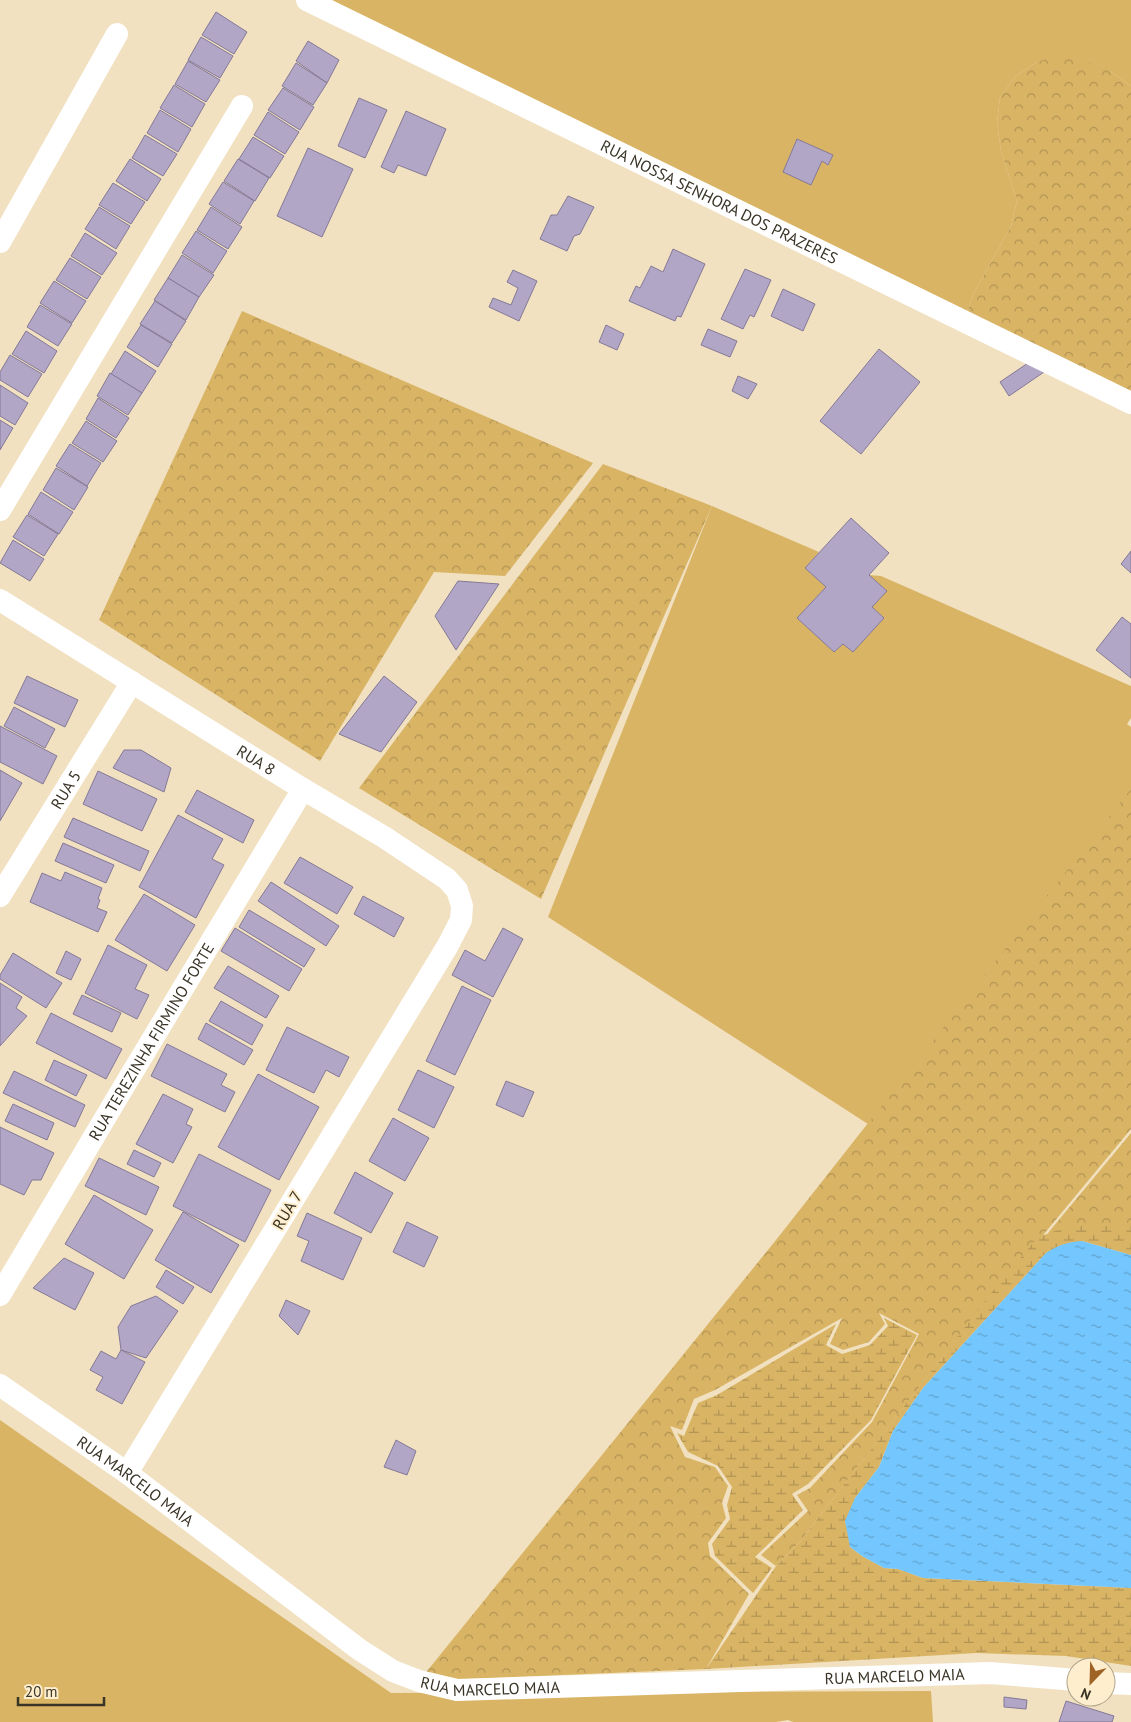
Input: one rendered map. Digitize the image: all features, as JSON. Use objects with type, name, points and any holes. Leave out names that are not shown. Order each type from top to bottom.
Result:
[{"type":"street","name":"RUA NOSSA SENHORA DOS PRAZERES","points":[[307,0],[1131,403]]},
{"type":"street","points":[[0,242],[118,34]]},
{"type":"street","points":[[0,510],[242,106]]},
{"type":"street","name":"RUA 8","points":[[0,600],[303,789],[384,837],[447,879],[457,890],[462,906],[461,920],[447,948]]},
{"type":"street","name":"RUA 5","points":[[0,896],[132,682]]},
{"type":"street","name":"RUA TEREZINHA FIRMINO FORTE","points":[[0,1295],[303,789]]},
{"type":"street","name":"RUA 7","points":[[127,1473],[447,948]]},
{"type":"street","name":"RUA MARCELO MAIA","points":[[0,1385],[127,1473],[360,1650],[393,1671],[430,1684],[457,1690],[990,1673],[1066,1679]]},
{"type":"street","points":[[1116,1683],[1131,1684]]},
{"type":"green space","points":[[313,0],[1131,0],[1131,86],[1110,71],[1037,62],[1016,76],[1000,97],[997,123],[1001,151],[1017,201],[1011,226],[974,293],[965,317]]},
{"type":"green space","points":[[1063,53],[1110,71],[1131,86],[1131,397],[965,317],[974,293],[1011,226],[1017,201],[1001,151],[997,123],[1000,97],[1016,76],[1037,62]]},
{"type":"green space","points":[[242,311],[593,463],[505,576],[434,572],[320,761],[99,620]]},
{"type":"green space","points":[[603,464],[712,506],[541,899],[359,788]]},
{"type":"green space","points":[[712,506],[819,552],[805,568],[826,587],[797,618],[834,652],[843,644],[853,652],[884,618],[872,607],[887,591],[869,575],[881,576],[1131,686],[1131,718],[1127,724],[1131,727],[1131,791],[871,1126],[548,917]]},
{"type":"green space","points":[[1131,789],[1131,1129],[947,1351],[799,1543],[776,1566],[761,1555],[808,1511],[797,1495],[810,1488],[872,1422],[919,1334],[879,1313],[885,1324],[869,1342],[843,1350],[830,1344],[842,1318],[715,1390],[694,1399],[682,1430],[670,1426],[685,1457],[715,1467],[728,1486],[722,1503],[726,1518],[708,1543],[710,1556],[749,1594],[706,1669],[419,1681],[776,1240]]},
{"type":"green space","points":[[1131,1133],[1131,1235],[1048,1233]]},
{"type":"green space","points":[[1117,1224],[1131,1226],[1131,1255],[1082,1241],[1046,1253],[923,1388],[893,1431],[879,1467],[855,1498],[850,1547],[884,1568],[898,1569],[923,1578],[1131,1588],[1131,1666],[1116,1664],[1116,1657],[976,1653],[706,1669],[776,1566],[799,1543],[992,1292],[1038,1237],[1070,1226]]},
{"type":"green space","points":[[884,1318],[917,1335],[871,1420],[808,1484],[792,1494],[803,1510],[755,1557],[772,1568],[753,1593],[715,1556],[712,1544],[730,1519],[727,1505],[732,1487],[718,1466],[688,1452],[677,1433],[684,1436],[698,1403],[717,1395],[836,1324],[826,1345],[842,1354],[870,1345],[888,1326]]},
{"type":"green space","points":[[0,1420],[391,1693],[931,1691],[933,1722],[793,1722],[788,1720],[776,1722],[0,1722]]},
{"type":"water","points":[[1082,1241],[1131,1255],[1131,1588],[923,1578],[898,1569],[884,1568],[862,1556],[850,1547],[845,1521],[855,1498],[879,1467],[893,1431],[923,1388],[1046,1253],[1063,1244]]},
{"type":"building","points":[[216,12],[247,32],[234,54],[202,35]]},
{"type":"building","points":[[201,37],[233,56],[220,78],[188,60]]},
{"type":"building","points":[[308,41],[339,60],[327,83],[296,61]]},
{"type":"building","points":[[188,61],[220,80],[206,102],[175,84]]},
{"type":"building","points":[[296,63],[327,83],[313,105],[282,86]]},
{"type":"building","points":[[174,85],[205,104],[192,127],[160,108]]},
{"type":"building","points":[[283,88],[314,107],[300,130],[268,110]]},
{"type":"building","points":[[359,98],[387,110],[365,158],[338,146]]},
{"type":"building","points":[[160,110],[191,129],[178,152],[147,133]]},
{"type":"building","points":[[406,111],[446,129],[426,176],[398,165],[394,173],[381,167]]},
{"type":"building","points":[[268,112],[299,132],[285,154],[254,135]]},
{"type":"building","points":[[145,135],[177,154],[163,176],[132,158]]},
{"type":"building","points":[[253,137],[284,156],[270,178],[239,159]]},
{"type":"building","points":[[797,139],[833,155],[828,165],[822,161],[811,185],[783,172]]},
{"type":"building","points":[[308,148],[353,169],[322,237],[277,216]]},
{"type":"building","points":[[130,159],[161,179],[147,201],[116,181]]},
{"type":"building","points":[[238,159],[269,178],[255,201],[224,181]]},
{"type":"building","points":[[223,182],[254,201],[240,224],[209,204]]},
{"type":"building","points":[[113,183],[145,202],[131,224],[99,205]]},
{"type":"building","points":[[568,196],[594,207],[580,234],[574,236],[567,251],[540,239],[551,215],[557,215]]},
{"type":"building","points":[[99,207],[130,226],[116,249],[85,229]]},
{"type":"building","points":[[211,207],[242,227],[228,249],[197,230]]},
{"type":"building","points":[[196,231],[227,251],[213,273],[182,253]]},
{"type":"building","points":[[85,233],[117,253],[102,275],[71,256]]},
{"type":"building","points":[[673,249],[705,264],[681,317],[677,316],[675,321],[629,301],[636,286],[640,288],[651,266],[663,272]]},
{"type":"building","points":[[182,255],[214,275],[199,297],[168,278]]},
{"type":"building","points":[[70,258],[101,277],[87,299],[56,280]]},
{"type":"building","points":[[745,269],[771,280],[754,317],[750,315],[743,329],[721,319]]},
{"type":"building","points":[[513,270],[537,281],[519,321],[489,307],[493,298],[511,305],[518,288],[507,282]]},
{"type":"building","points":[[168,278],[199,297],[186,320],[154,300]]},
{"type":"building","points":[[54,281],[86,301],[72,323],[40,303]]},
{"type":"building","points":[[783,289],[815,304],[803,331],[771,316]]},
{"type":"building","points":[[155,301],[186,321],[172,343],[140,324]]},
{"type":"building","points":[[40,305],[72,324],[58,346],[27,327]]},
{"type":"building","points":[[141,325],[172,344],[158,367],[127,347]]},
{"type":"building","points":[[606,325],[624,334],[617,350],[599,342]]},
{"type":"building","points":[[708,329],[737,341],[730,357],[701,345]]},
{"type":"building","points":[[26,331],[57,351],[44,373],[12,354]]},
{"type":"building","points":[[879,349],[920,382],[861,454],[820,421]]},
{"type":"building","points":[[125,351],[156,371],[142,393],[111,374]]},
{"type":"building","points":[[10,355],[42,374],[28,397],[0,380],[0,372]]},
{"type":"building","points":[[1028,363],[1044,372],[1009,396],[1000,382]]},
{"type":"building","points":[[110,373],[142,393],[128,415],[97,396]]},
{"type":"building","points":[[738,376],[757,384],[748,399],[732,391]]},
{"type":"building","points":[[0,385],[28,403],[15,425],[0,416]]},
{"type":"building","points":[[98,398],[129,418],[116,438],[86,419]]},
{"type":"building","points":[[0,420],[13,428],[0,450]]},
{"type":"building","points":[[86,421],[117,441],[103,462],[72,443]]},
{"type":"building","points":[[70,444],[101,463],[87,486],[56,466]]},
{"type":"building","points":[[56,468],[88,487],[74,510],[43,490]]},
{"type":"building","points":[[41,492],[73,512],[59,534],[28,514]]},
{"type":"building","points":[[27,515],[58,534],[44,556],[13,537]]},
{"type":"building","points":[[851,518],[889,553],[869,575],[887,591],[872,607],[884,618],[853,652],[843,644],[834,652],[797,618],[826,587],[805,568]]},
{"type":"building","points":[[13,540],[44,559],[30,581],[0,563]]},
{"type":"building","points":[[1131,551],[1131,573],[1121,564]]},
{"type":"building","points":[[458,581],[499,584],[456,650],[435,616]]},
{"type":"building","points":[[1122,617],[1131,624],[1131,678],[1096,650]]},
{"type":"building","points":[[27,676],[78,700],[65,727],[14,703]]},
{"type":"building","points":[[384,676],[417,702],[381,752],[339,734]]},
{"type":"building","points":[[14,707],[55,729],[45,748],[4,726]]},
{"type":"building","points":[[0,726],[57,756],[43,784],[0,762]]},
{"type":"building","points":[[124,750],[141,750],[171,768],[164,792],[113,768]]},
{"type":"building","points":[[0,770],[22,783],[0,821]]},
{"type":"building","points":[[98,771],[157,799],[142,831],[83,804]]},
{"type":"building","points":[[197,790],[254,820],[243,843],[185,812]]},
{"type":"building","points":[[178,815],[223,839],[212,859],[224,865],[196,918],[139,887]]},
{"type":"building","points":[[73,818],[149,851],[140,871],[64,837]]},
{"type":"building","points":[[63,843],[114,865],[106,883],[55,861]]},
{"type":"building","points":[[300,857],[353,887],[337,914],[284,883]]},
{"type":"building","points":[[65,872],[102,888],[97,908],[107,912],[98,932],[30,902],[42,873],[61,881]]},
{"type":"building","points":[[271,882],[339,926],[326,946],[258,901]]},
{"type":"building","points":[[144,894],[195,925],[167,971],[115,940]]},
{"type":"building","points":[[363,896],[404,918],[394,937],[354,914]]},
{"type":"building","points":[[249,910],[315,949],[304,967],[239,927]]},
{"type":"building","points":[[235,928],[302,969],[289,991],[221,951]]},
{"type":"building","points":[[503,928],[523,939],[493,997],[452,975],[465,950],[485,961]]},
{"type":"building","points":[[108,945],[147,965],[135,989],[149,995],[137,1019],[85,993]]},
{"type":"building","points":[[66,951],[81,959],[71,980],[56,973]]},
{"type":"building","points":[[13,953],[62,983],[46,1008],[0,979],[0,975]]},
{"type":"building","points":[[228,966],[279,996],[266,1018],[214,988]]},
{"type":"building","points":[[0,983],[22,997],[16,1008],[27,1016],[0,1046]]},
{"type":"building","points":[[462,986],[491,1000],[455,1075],[426,1061]]},
{"type":"building","points":[[82,995],[121,1013],[112,1032],[73,1014]]},
{"type":"building","points":[[221,1001],[263,1025],[252,1045],[209,1021]]},
{"type":"building","points":[[51,1013],[122,1049],[106,1079],[36,1043]]},
{"type":"building","points":[[206,1023],[253,1050],[244,1065],[198,1039]]},
{"type":"building","points":[[287,1027],[349,1057],[339,1077],[326,1070],[314,1093],[266,1070]]},
{"type":"building","points":[[167,1044],[227,1074],[221,1085],[235,1092],[225,1112],[151,1076]]},
{"type":"building","points":[[54,1060],[87,1075],[76,1096],[45,1080]]},
{"type":"building","points":[[418,1070],[454,1087],[434,1128],[398,1110]]},
{"type":"building","points":[[14,1071],[85,1105],[75,1127],[3,1093]]},
{"type":"building","points":[[258,1074],[319,1107],[279,1180],[218,1147]]},
{"type":"building","points":[[506,1081],[534,1092],[523,1117],[496,1105]]},
{"type":"building","points":[[163,1094],[193,1109],[186,1124],[192,1127],[173,1163],[136,1144]]},
{"type":"building","points":[[13,1104],[54,1123],[47,1140],[5,1121]]},
{"type":"building","points":[[393,1118],[429,1138],[405,1181],[369,1161]]},
{"type":"building","points":[[0,1127],[54,1153],[41,1180],[32,1180],[24,1195],[0,1184]]},
{"type":"building","points":[[134,1150],[161,1163],[154,1177],[127,1164]]},
{"type":"building","points":[[199,1154],[271,1190],[245,1242],[173,1206]]},
{"type":"building","points":[[99,1158],[159,1187],[146,1215],[85,1186]]},
{"type":"building","points":[[355,1172],[393,1193],[371,1233],[334,1213]]},
{"type":"building","points":[[94,1195],[153,1230],[124,1279],[65,1244]]},
{"type":"building","points":[[183,1212],[239,1245],[211,1293],[155,1260]]},
{"type":"building","points":[[307,1213],[362,1238],[343,1280],[301,1261],[309,1241],[297,1236]]},
{"type":"building","points":[[407,1222],[438,1237],[424,1267],[393,1252]]},
{"type":"building","points":[[64,1258],[94,1273],[75,1310],[33,1288]]},
{"type":"building","points":[[166,1270],[194,1287],[183,1304],[156,1287]]},
{"type":"building","points":[[156,1296],[178,1311],[146,1358],[121,1350],[118,1327],[131,1306]]},
{"type":"building","points":[[286,1300],[310,1311],[298,1335],[279,1316]]},
{"type":"building","points":[[121,1350],[145,1362],[122,1404],[96,1390],[103,1377],[90,1370],[101,1351],[116,1359]]},
{"type":"building","points":[[396,1440],[416,1451],[407,1475],[384,1467]]},
{"type":"building","points":[[1004,1697],[1027,1700],[1026,1709],[1004,1707]]},
{"type":"building","points":[[1066,1701],[1066,1707],[1085,1707],[1114,1716],[1112,1722],[1059,1722]]}]
